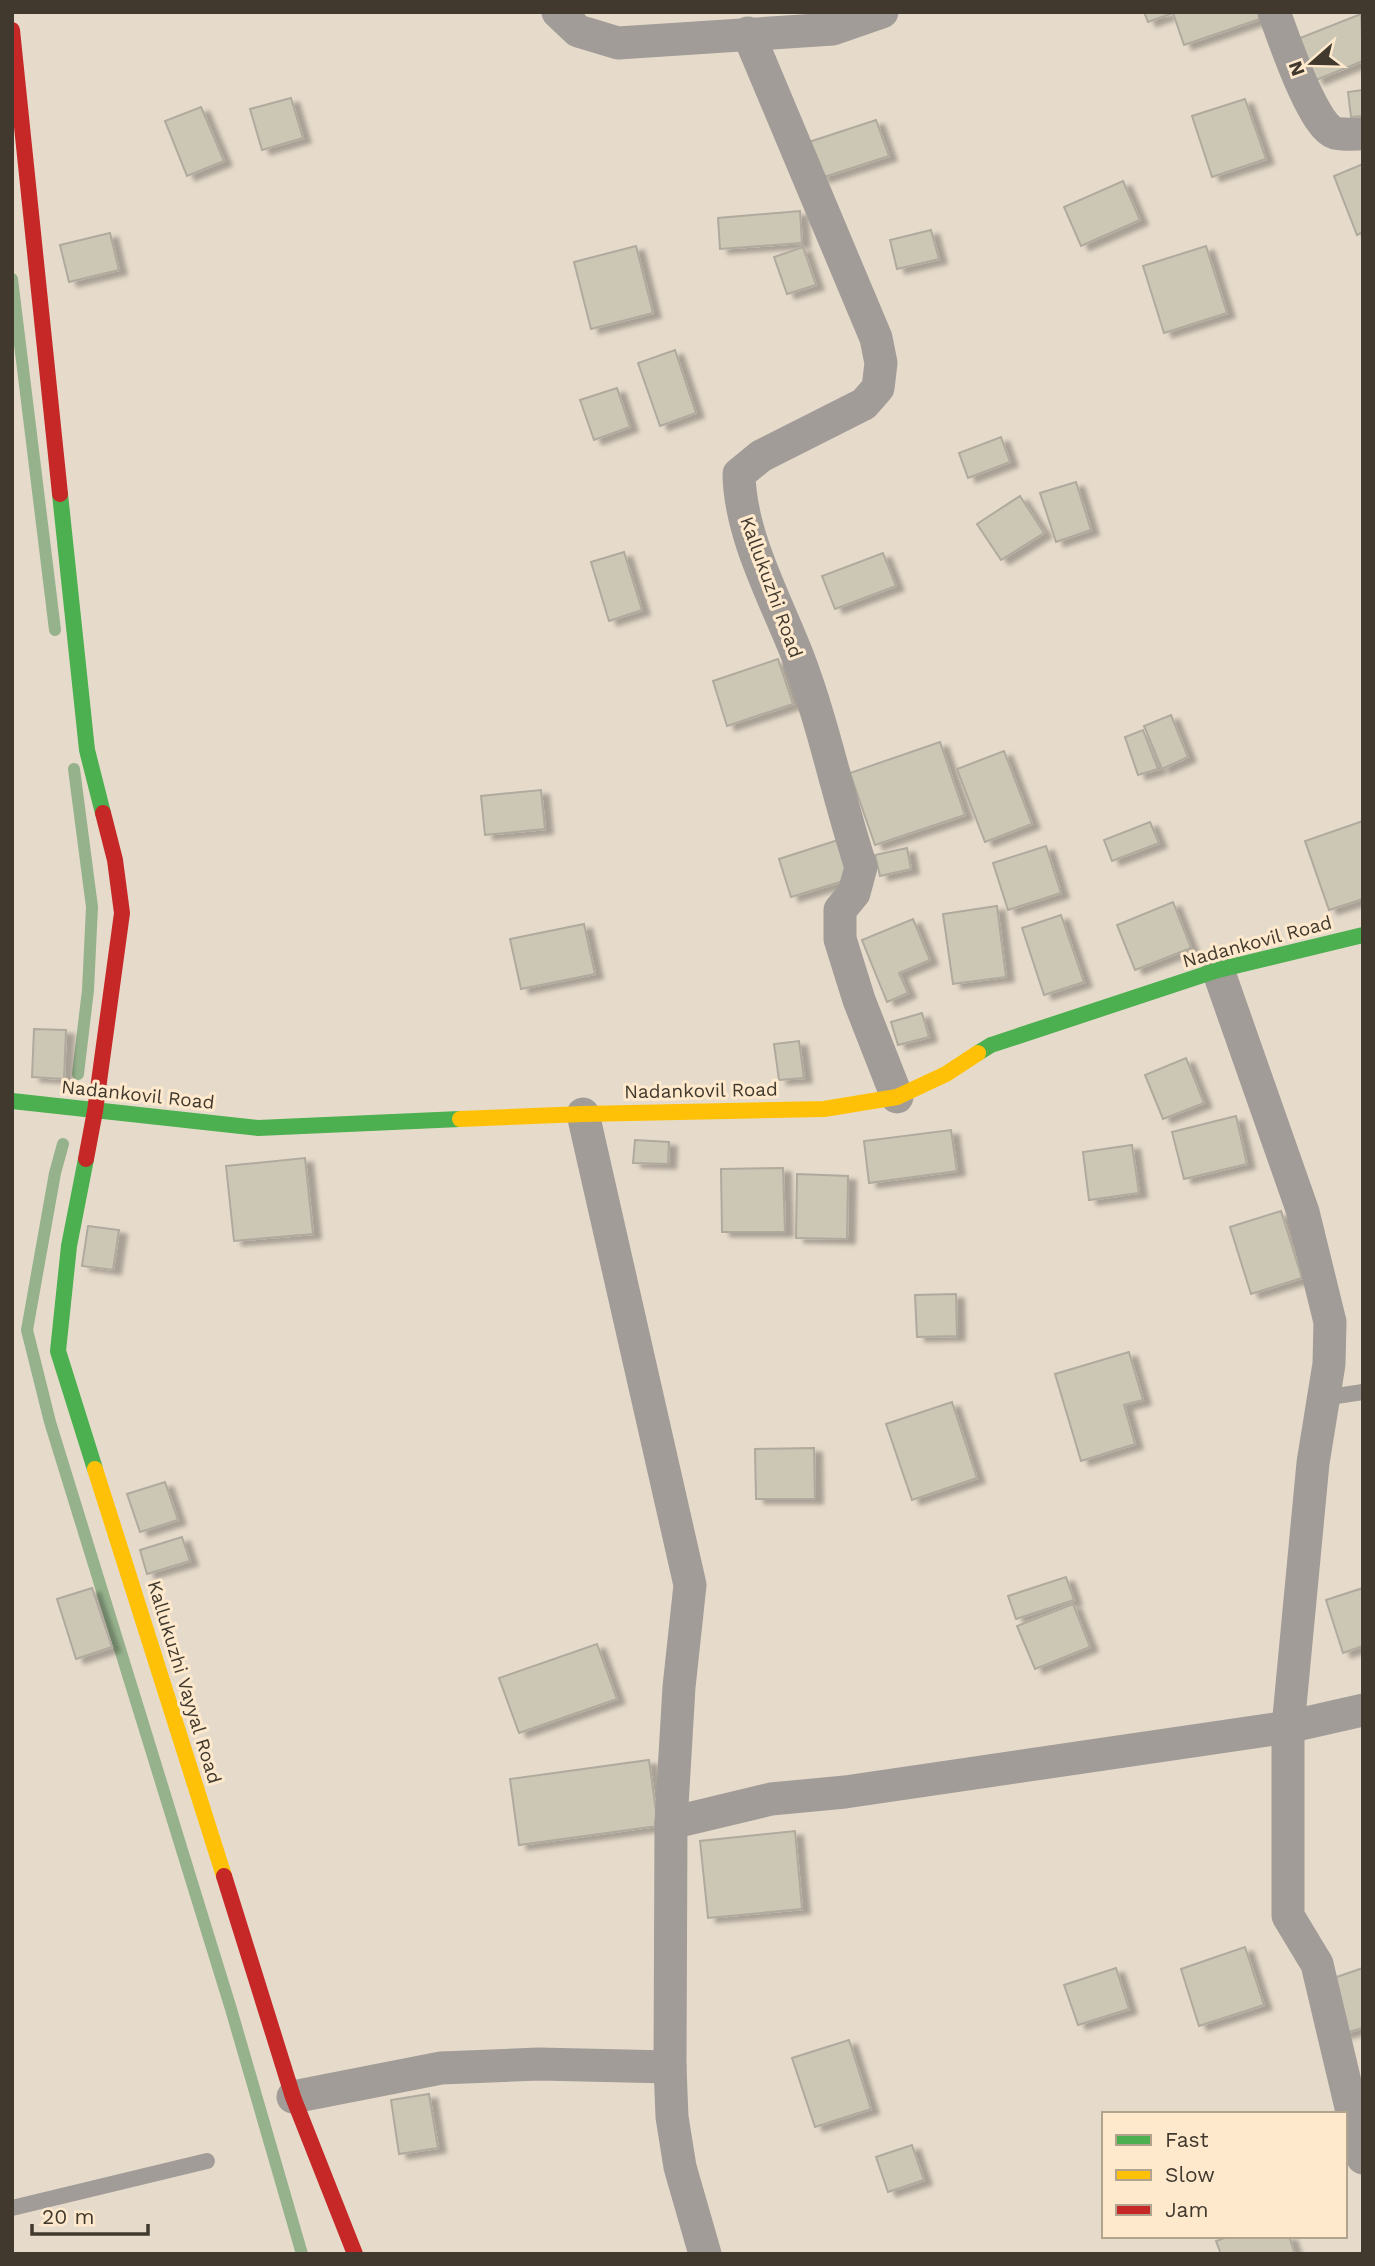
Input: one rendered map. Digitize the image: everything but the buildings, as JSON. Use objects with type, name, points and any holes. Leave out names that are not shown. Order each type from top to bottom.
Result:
[{"type":"street","points":[[558,12],[578,31],[618,43],[834,29],[882,12]]},
{"type":"street","points":[[1274,12],[1312,106],[1322,122],[1334,133],[1363,134]]},
{"type":"street","name":"Kallukuzhi Vayyal Road","points":[[12,30],[87,750],[115,860],[122,913],[95,1111],[69,1246],[58,1351],[292,2097],[355,2254]]},
{"type":"street","name":"Kallukuzhi Road","points":[[748,33],[876,338],[881,363],[878,388],[864,404],[761,456],[739,474],[739,492],[744,517],[770,593],[798,657],[814,705],[861,867],[855,893],[840,910],[840,939],[859,1000],[897,1097]]},
{"type":"street","name":"Nadankovil Road","points":[[12,1101],[258,1128],[583,1114],[824,1109],[897,1097],[946,1074],[991,1045],[1219,970],[1363,935]]},
{"type":"street","points":[[1219,970],[1303,1212],[1330,1322],[1329,1364],[1313,1463],[1288,1727],[1288,1916],[1317,1964],[1363,2158]]},
{"type":"street","points":[[583,1114],[690,1585],[679,1687],[671,1823],[670,2067],[672,2117],[680,2167],[705,2254]]},
{"type":"street","points":[[671,1823],[771,1799],[859,1790],[1288,1727],[1363,1710]]},
{"type":"street","points":[[292,2097],[441,2068],[539,2064],[670,2067]]},
{"type":"lane","points":[[1323,1398],[1363,1391]]},
{"type":"lane","points":[[12,2208],[206,2161]]},
{"type":"waterway","points":[[12,279],[55,630]]},
{"type":"waterway","points":[[74,769],[92,907],[88,990],[78,1074]]},
{"type":"waterway","points":[[63,1144],[55,1173],[27,1330],[50,1422],[231,2009],[302,2254]]},
{"type":"traffic: fast","points":[[60,494],[87,750],[103,813]]},
{"type":"traffic: fast","points":[[978,1053],[991,1045],[1218,970],[1363,935]]},
{"type":"traffic: fast","points":[[12,1101],[258,1128],[460,1119]]},
{"type":"traffic: fast","points":[[86,1159],[69,1246],[58,1351],[95,1469]]},
{"type":"traffic: slow","points":[[460,1119],[824,1109],[897,1097],[946,1074],[978,1053]]},
{"type":"traffic: slow","points":[[95,1469],[224,1876]]},
{"type":"traffic: jam","points":[[12,30],[60,494]]},
{"type":"traffic: jam","points":[[86,1159],[122,913],[115,860],[103,813]]},
{"type":"traffic: jam","points":[[224,1876],[293,2097],[355,2254]]}]
